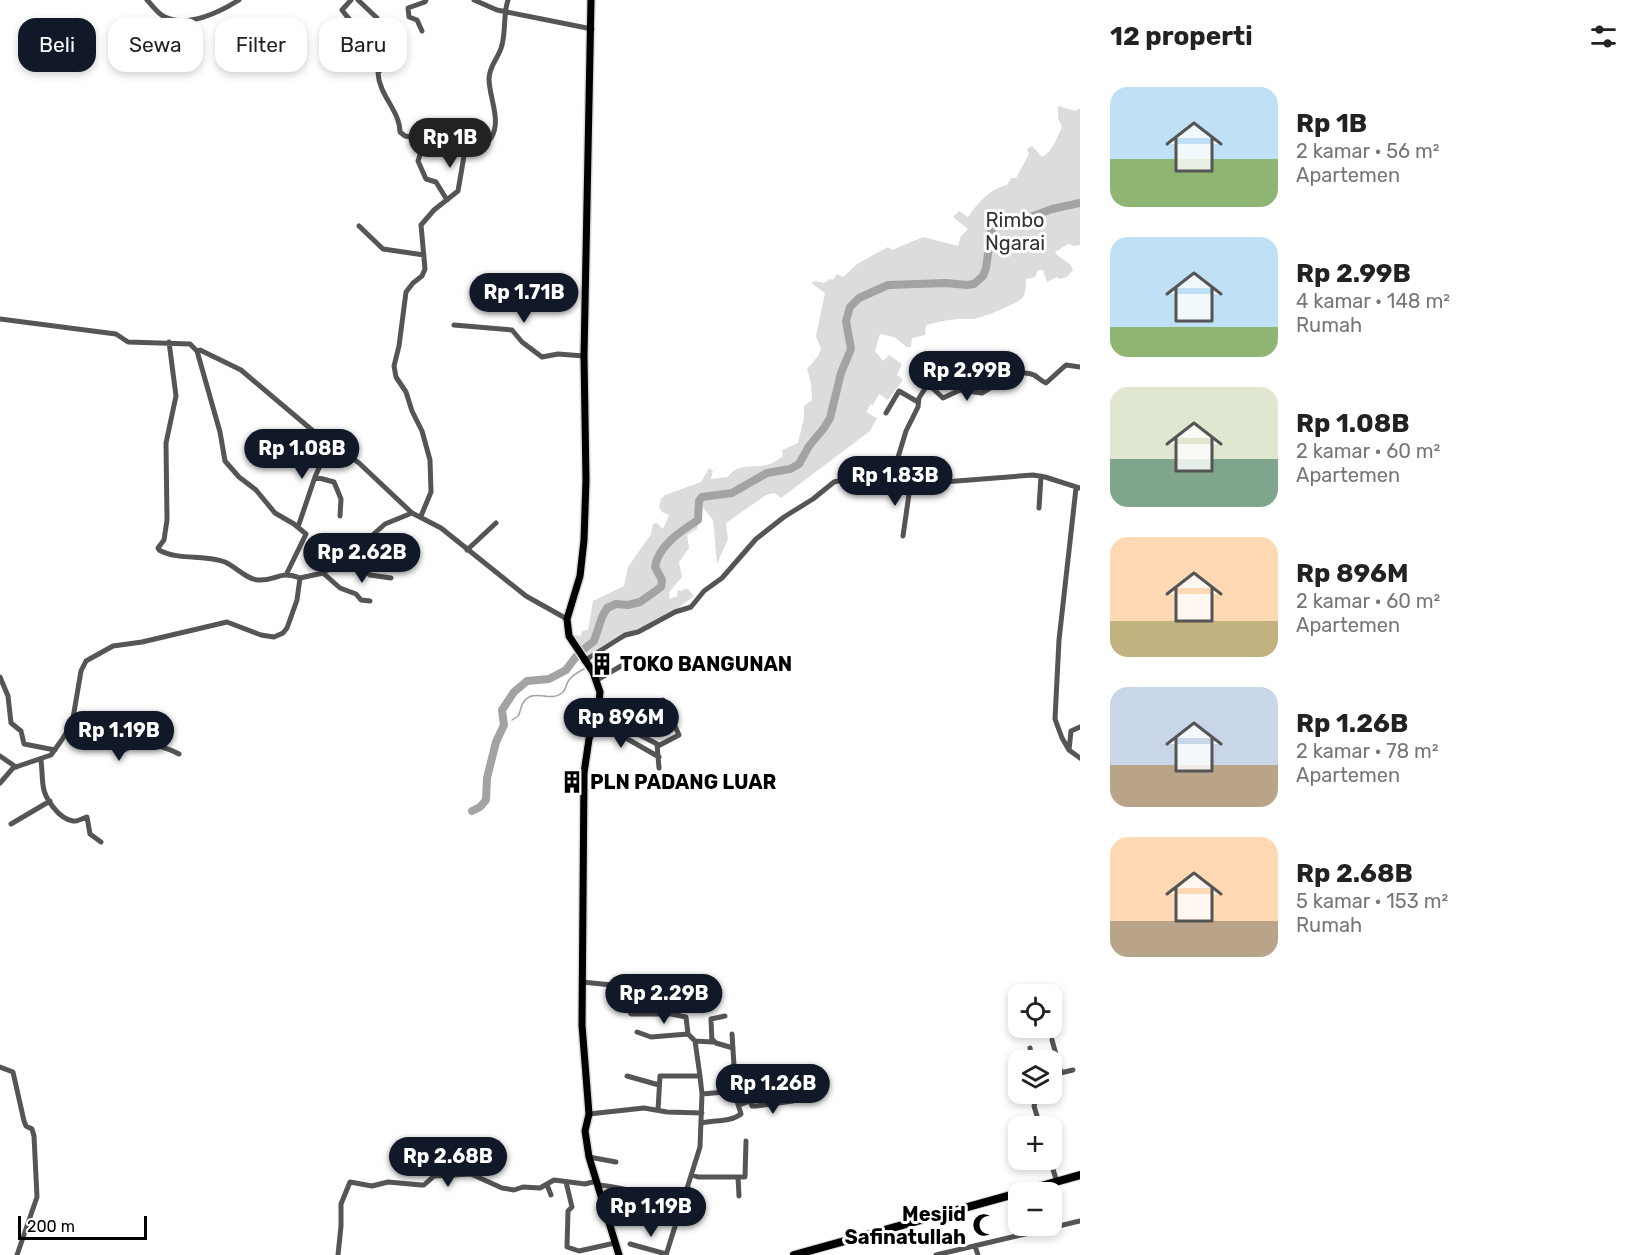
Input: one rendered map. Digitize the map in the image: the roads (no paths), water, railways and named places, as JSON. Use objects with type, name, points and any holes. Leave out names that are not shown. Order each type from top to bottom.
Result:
[{"type":"highway","points":[[1057,1182],[1080,1175]]},
{"type":"highway","points":[[794,1255],[1008,1196]]},
{"type":"main road","points":[[591,0],[584,356],[586,488],[583,564],[567,620],[571,639],[597,680],[600,692],[584,773],[582,1025],[589,1113],[585,1131],[589,1157],[619,1255]]},
{"type":"street","points":[[147,0],[165,18],[182,20],[212,14],[239,0]]},
{"type":"street","points":[[351,0],[342,10],[376,59],[383,65],[378,73],[378,82],[399,120],[400,132],[405,136],[416,138],[421,152],[418,161],[426,179],[436,182],[447,200]]},
{"type":"street","points":[[358,0],[377,18]]},
{"type":"street","points":[[422,31],[417,21],[409,17],[408,8],[426,0]]},
{"type":"street","points":[[474,0],[504,11],[591,29]]},
{"type":"street","points":[[421,516],[431,492],[427,443],[406,392],[396,377],[394,366],[406,292],[424,273],[422,225],[434,210],[455,195],[460,188],[464,156],[487,141],[493,131],[495,124],[489,77],[490,69],[502,47],[504,11],[508,0]]},
{"type":"street","points":[[359,226],[383,249],[396,253],[424,255]]},
{"type":"street","points":[[0,319],[116,334],[128,342],[190,344],[197,351],[220,432],[225,460],[238,477],[256,490],[275,513],[298,527],[306,537],[287,573]]},
{"type":"street","points":[[454,325],[512,330],[522,342],[542,357],[558,354],[584,356]]},
{"type":"street","points":[[170,342],[176,396],[166,443],[167,520],[164,540],[159,550],[187,558],[226,562],[256,580],[287,573],[300,578],[323,573],[348,557],[386,524],[412,513]]},
{"type":"street","points":[[197,351],[200,350],[241,370],[330,443],[359,463],[412,513],[441,528],[525,596],[567,620]]},
{"type":"street","points":[[892,477],[906,431],[921,394],[928,384],[943,398],[960,390],[982,393],[1019,373],[1048,382],[1066,365],[1080,367]]},
{"type":"street","points":[[886,413],[899,390],[918,402]]},
{"type":"street","points":[[298,527],[315,477],[330,443]]},
{"type":"street","points":[[584,661],[625,636],[638,632],[675,612],[691,607],[704,591],[722,578],[756,539],[834,482],[860,476],[892,477],[931,483],[1041,476],[1078,488],[1059,640],[1055,719],[1069,750],[1080,758]]},
{"type":"street","points":[[1039,508],[1041,476]]},
{"type":"street","points":[[315,477],[334,482],[341,500],[340,516]]},
{"type":"street","points":[[903,536],[911,480]]},
{"type":"street","points":[[467,550],[496,523]]},
{"type":"street","points":[[348,557],[370,575],[391,578]]},
{"type":"street","points":[[323,573],[340,588],[356,594],[361,600],[370,601]]},
{"type":"street","points":[[0,783],[16,767],[41,760],[55,750],[72,724],[81,671],[86,661],[113,646],[227,622],[274,637],[283,633],[287,628],[297,600],[300,578]]},
{"type":"street","points":[[597,680],[621,666],[637,663]]},
{"type":"street","points":[[0,677],[8,696],[11,723],[21,731],[24,744],[55,750]]},
{"type":"street","points":[[658,746],[679,735],[663,700]]},
{"type":"street","points":[[598,711],[631,717]]},
{"type":"street","points":[[617,715],[616,733],[659,758]]},
{"type":"street","points":[[618,722],[658,746]]},
{"type":"street","points":[[72,724],[96,729],[123,751],[144,740],[165,746],[178,753]]},
{"type":"street","points":[[1069,750],[1071,731],[1080,727]]},
{"type":"street","points":[[658,746],[659,768]]},
{"type":"street","points":[[0,756],[16,767]]},
{"type":"street","points":[[41,760],[43,786],[50,801],[72,821],[87,817],[90,834],[101,842]]},
{"type":"street","points":[[11,824],[50,801]]},
{"type":"street","points":[[582,982],[612,985],[631,1014],[671,1014],[686,1017],[688,1034],[695,1041],[702,1094],[702,1123],[700,1147],[692,1175],[666,1255],[630,1244]]},
{"type":"street","points":[[712,1040],[711,1019],[725,1016]]},
{"type":"street","points":[[637,1032],[664,1037],[688,1034]]},
{"type":"street","points":[[732,1034],[737,1102],[759,1106],[805,1097]]},
{"type":"street","points":[[695,1041],[711,1042],[712,1040]]},
{"type":"street","points":[[712,1040],[733,1048]]},
{"type":"street","points":[[1052,1040],[1055,1050]]},
{"type":"street","points":[[0,1067],[13,1072],[24,1121],[26,1126],[33,1129],[34,1136],[37,1197],[17,1255]]},
{"type":"street","points":[[1062,1073],[1074,1070]]},
{"type":"street","points":[[627,1076],[659,1085]]},
{"type":"street","points":[[658,1110],[661,1076],[700,1076]]},
{"type":"street","points":[[702,1094],[736,1090]]},
{"type":"street","points":[[702,1123],[739,1117],[746,1103]]},
{"type":"street","points":[[589,1113],[635,1108],[702,1113]]},
{"type":"street","points":[[692,1175],[698,1177],[746,1176],[746,1141]]},
{"type":"street","points":[[589,1157],[616,1162]]},
{"type":"street","points":[[1053,1170],[1057,1182]]},
{"type":"street","points":[[338,1255],[341,1204],[350,1182],[372,1186],[391,1182],[424,1185],[434,1176],[471,1174],[510,1190],[523,1187],[537,1188],[554,1180],[585,1184],[598,1183],[620,1187],[681,1206]]},
{"type":"street","points":[[738,1177],[739,1196]]},
{"type":"street","points":[[566,1182],[572,1207],[568,1211],[567,1247],[579,1251],[615,1243]]},
{"type":"street","points":[[547,1185],[551,1195]]},
{"type":"street","points":[[608,1220],[634,1216],[675,1224]]},
{"type":"street","points":[[936,1255],[1080,1221]]},
{"type":"street","points":[[975,1246],[978,1255]]},
{"type":"waterway","points":[[472,811],[486,800],[487,778],[496,742],[504,725],[502,710],[514,692],[527,681],[549,679],[566,670],[578,654],[594,641],[607,608],[616,604],[628,605],[640,602],[661,587],[662,580],[655,567],[657,559],[671,540],[698,520],[699,501],[702,497],[732,493],[767,473],[790,469],[799,464],[830,418],[841,373],[851,349],[846,321],[850,307],[859,298],[888,285],[974,284],[983,276],[986,268],[992,227],[1080,203]]},
{"type":"waterway","points":[[512,720],[518,716],[527,698],[537,695],[557,696],[563,692],[571,678],[584,669]]},
{"type":"place","name":"TOKO BANGUNAN","points":[[602,664]]},
{"type":"place","name":"PLN PADANG LUAR","points":[[572,782]]},
{"type":"place","name":"Mesjid Safinatullah","points":[[984,1225]]},
{"type":"park label","name":"Rimbo Ngarai","points":[[1015,232]]}]
